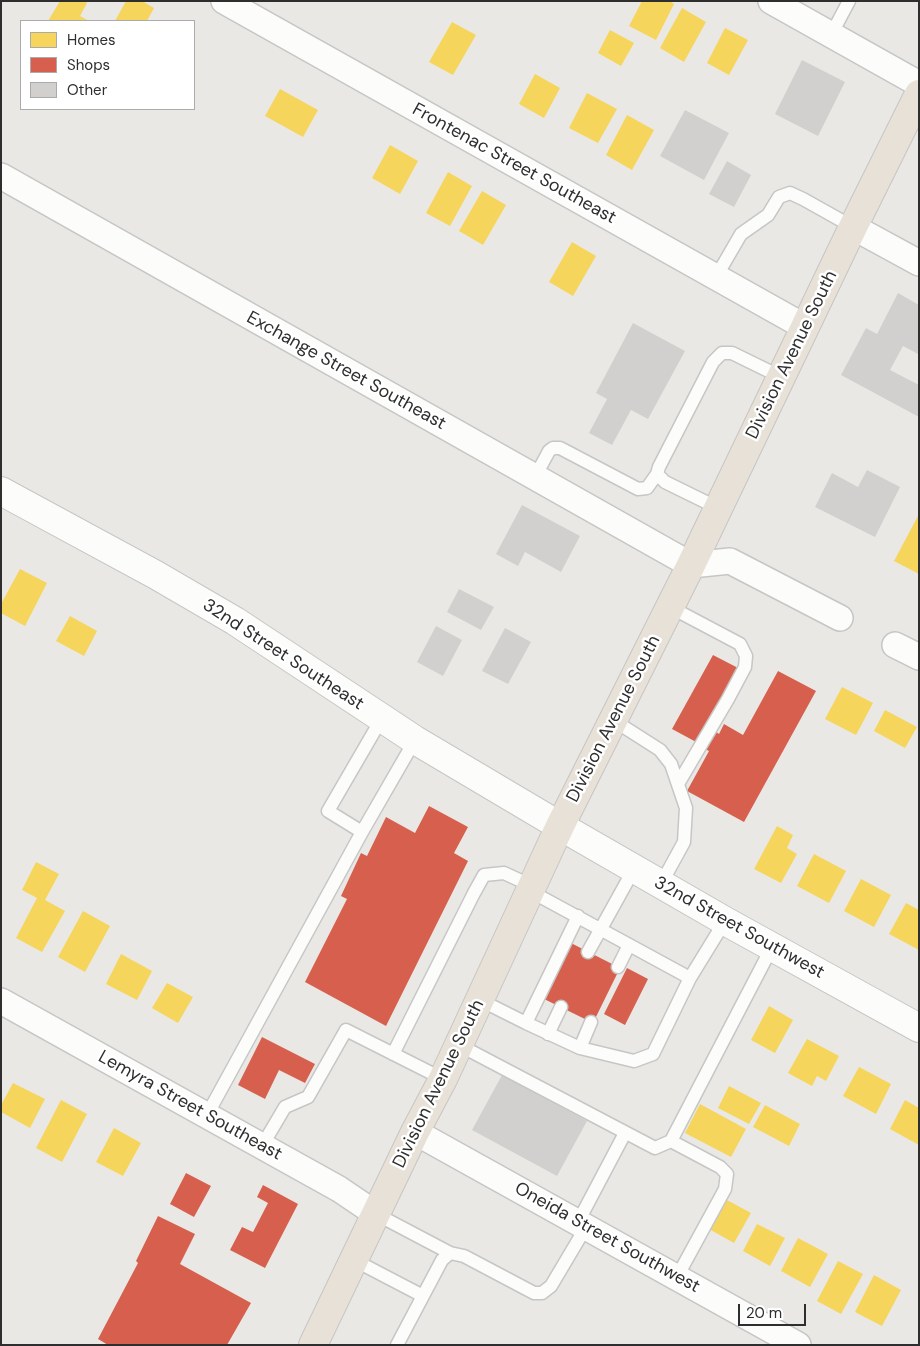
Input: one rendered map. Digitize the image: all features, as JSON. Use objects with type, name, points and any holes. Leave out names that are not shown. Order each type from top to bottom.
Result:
[{"type":"main road","name":"Division Avenue South","points":[[312,1345],[459,1045],[560,826],[691,565],[918,96]]},
{"type":"street","name":"Frontenac Street Southeast","points":[[224,1],[805,327]]},
{"type":"street","points":[[771,1],[831,35],[918,96]]},
{"type":"street","name":"Exchange Street Southeast","points":[[1,176],[691,565]]},
{"type":"street","points":[[853,227],[919,263]]},
{"type":"street","name":"32nd Street Southeast","points":[[1,491],[156,575],[235,621],[415,740],[560,826]]},
{"type":"street","points":[[691,565],[730,561],[840,618]]},
{"type":"street","points":[[895,645],[919,657]]},
{"type":"street","name":"32nd Street Southwest","points":[[560,826],[725,921],[919,1028]]},
{"type":"street","name":"Lemyra Street Southeast","points":[[1,1001],[339,1189],[376,1214]]},
{"type":"street","name":"Oneida Street Southwest","points":[[415,1132],[798,1345]]},
{"type":"lane","points":[[831,35],[849,1]]},
{"type":"lane","points":[[716,277],[741,234],[768,215],[779,197],[790,193],[853,227]]},
{"type":"lane","points":[[535,478],[549,451],[553,448],[560,448],[638,489],[647,488],[657,474],[713,362],[722,353],[732,353],[781,377]]},
{"type":"lane","points":[[657,474],[665,482],[718,508]]},
{"type":"lane","points":[[670,607],[740,644],[746,656],[746,667],[678,784]]},
{"type":"lane","points":[[362,832],[328,811],[382,718]]},
{"type":"lane","points":[[613,720],[660,750],[671,764],[686,808],[684,842],[661,884]]},
{"type":"lane","points":[[207,1115],[362,832],[415,740]]},
{"type":"lane","points":[[588,952],[634,869]]},
{"type":"lane","points":[[393,1054],[484,875],[504,873],[690,978]]},
{"type":"lane","points":[[526,1023],[578,916]]},
{"type":"lane","points":[[480,1000],[580,1048],[634,1061],[653,1054],[690,978],[725,921]]},
{"type":"lane","points":[[618,967],[629,945]]},
{"type":"lane","points":[[459,1045],[655,1148],[671,1141],[772,947]]},
{"type":"lane","points":[[548,1034],[561,1007]]},
{"type":"lane","points":[[580,1048],[591,1022]]},
{"type":"lane","points":[[262,1146],[285,1107],[308,1097],[346,1030],[443,1078]]},
{"type":"lane","points":[[376,1214],[450,1253],[464,1256],[534,1293],[542,1293],[551,1286],[625,1133]]},
{"type":"lane","points":[[671,1141],[720,1167],[727,1174],[725,1189],[677,1277]]},
{"type":"lane","points":[[397,1345],[442,1260],[450,1253]]},
{"type":"lane","points":[[354,1260],[423,1296]]},
{"type":"building: Homes","points":[[60,1],[85,1],[87,3],[80,16],[87,20],[49,20]]},
{"type":"building: Homes","points":[[126,1],[142,1],[154,8],[148,20],[116,20]]},
{"type":"building: Homes","points":[[642,1],[670,1],[674,4],[656,40],[629,26]]},
{"type":"building: Homes","points":[[682,8],[706,22],[684,62],[660,48]]},
{"type":"building: Homes","points":[[452,22],[476,35],[453,75],[429,62]]},
{"type":"building: Homes","points":[[725,28],[748,40],[729,75],[707,63]]},
{"type":"building: Homes","points":[[610,30],[634,43],[621,66],[598,53]]},
{"type":"building: Homes","points":[[535,74],[560,88],[544,118],[519,104]]},
{"type":"building: Homes","points":[[280,89],[318,110],[303,137],[265,116]]},
{"type":"building: Homes","points":[[587,93],[617,109],[598,143],[569,128]]},
{"type":"building: Homes","points":[[627,115],[654,130],[632,170],[606,155]]},
{"type":"building: Homes","points":[[390,145],[418,161],[400,194],[372,178]]},
{"type":"building: Homes","points":[[448,172],[472,186],[450,226],[426,213]]},
{"type":"building: Homes","points":[[482,191],[506,205],[483,245],[459,231]]},
{"type":"building: Homes","points":[[572,242],[596,256],[573,296],[549,282]]},
{"type":"building: Homes","points":[[919,514],[919,574],[894,561]]},
{"type":"building: Homes","points":[[20,569],[47,583],[25,626],[1,613],[1,604]]},
{"type":"building: Homes","points":[[70,616],[97,631],[84,656],[56,641]]},
{"type":"building: Homes","points":[[842,687],[873,703],[856,735],[825,719]]},
{"type":"building: Homes","points":[[885,710],[917,727],[905,748],[874,731]]},
{"type":"building: Homes","points":[[777,826],[793,835],[787,848],[797,854],[781,883],[754,869]]},
{"type":"building: Homes","points":[[814,854],[846,871],[829,903],[797,886]]},
{"type":"building: Homes","points":[[36,862],[59,874],[45,900],[65,911],[42,952],[16,938],[37,898],[22,890]]},
{"type":"building: Homes","points":[[861,879],[891,895],[874,927],[844,911]]},
{"type":"building: Homes","points":[[906,903],[919,910],[919,950],[889,934]]},
{"type":"building: Homes","points":[[83,911],[110,926],[85,972],[58,957]]},
{"type":"building: Homes","points":[[121,954],[152,971],[137,1000],[106,984]]},
{"type":"building: Homes","points":[[167,983],[193,997],[178,1023],[152,1008]]},
{"type":"building: Homes","points":[[769,1006],[793,1020],[775,1053],[751,1040]]},
{"type":"building: Homes","points":[[807,1039],[839,1056],[826,1081],[817,1076],[812,1086],[788,1073]]},
{"type":"building: Homes","points":[[859,1067],[891,1084],[876,1114],[843,1096]]},
{"type":"building: Homes","points":[[13,1083],[45,1099],[30,1128],[1,1112],[1,1105]]},
{"type":"building: Homes","points":[[729,1086],[761,1103],[749,1124],[718,1108]]},
{"type":"building: Homes","points":[[61,1100],[87,1114],[62,1162],[36,1148]]},
{"type":"building: Homes","points":[[905,1100],[919,1108],[919,1145],[890,1129]]},
{"type":"building: Homes","points":[[700,1104],[746,1129],[731,1157],[685,1133]]},
{"type":"building: Homes","points":[[765,1105],[800,1124],[789,1146],[753,1127]]},
{"type":"building: Homes","points":[[114,1128],[141,1143],[123,1176],[96,1162]]},
{"type":"building: Homes","points":[[725,1199],[751,1213],[734,1243],[709,1229]]},
{"type":"building: Homes","points":[[757,1224],[785,1238],[770,1266],[743,1251]]},
{"type":"building: Homes","points":[[798,1238],[828,1254],[810,1287],[781,1271]]},
{"type":"building: Homes","points":[[838,1261],[863,1274],[841,1314],[817,1301]]},
{"type":"building: Homes","points":[[874,1275],[901,1290],[882,1326],[855,1312]]},
{"type":"building: Shops","points":[[713,655],[740,669],[698,743],[672,729]]},
{"type":"building: Shops","points":[[778,671],[816,691],[744,822],[687,791],[709,751],[705,749],[715,731],[719,734],[724,724],[743,735]]},
{"type":"building: Shops","points":[[429,806],[468,827],[454,853],[468,861],[386,1026],[305,982],[347,899],[341,896],[361,853],[367,856],[386,817],[415,833]]},
{"type":"building: Shops","points":[[569,942],[620,968],[593,1023],[542,998]]},
{"type":"building: Shops","points":[[627,968],[648,979],[625,1025],[604,1014]]},
{"type":"building: Shops","points":[[262,1037],[315,1064],[305,1083],[279,1070],[265,1099],[238,1085]]},
{"type":"building: Shops","points":[[186,1173],[211,1186],[194,1217],[170,1204]]},
{"type":"building: Shops","points":[[263,1185],[298,1204],[265,1268],[230,1250],[242,1227],[253,1232],[268,1203],[257,1197]]},
{"type":"building: Shops","points":[[158,1216],[195,1234],[180,1264],[251,1303],[227,1345],[108,1345],[98,1339],[138,1263],[136,1261]]},
{"type":"building: Other","points":[[802,60],[845,82],[818,136],[775,114]]},
{"type":"building: Other","points":[[685,110],[729,133],[704,180],[660,156]]},
{"type":"building: Other","points":[[727,161],[751,175],[734,207],[709,194]]},
{"type":"building: Other","points":[[898,293],[919,305],[919,353],[903,346],[890,370],[919,385],[919,417],[841,375],[866,328],[877,334]]},
{"type":"building: Other","points":[[633,323],[685,351],[648,419],[631,410],[612,445],[589,433],[607,399],[596,393]]},
{"type":"building: Other","points":[[867,470],[900,487],[875,537],[815,507],[832,473],[858,487]]},
{"type":"building: Other","points":[[522,505],[580,536],[561,572],[525,552],[518,566],[496,554]]},
{"type":"building: Other","points":[[459,589],[494,607],[481,630],[447,612]]},
{"type":"building: Other","points":[[436,626],[462,640],[443,676],[417,662]]},
{"type":"building: Other","points":[[505,628],[531,642],[508,684],[482,671]]},
{"type":"building: Other","points":[[502,1075],[587,1121],[557,1176],[472,1130]]}]
